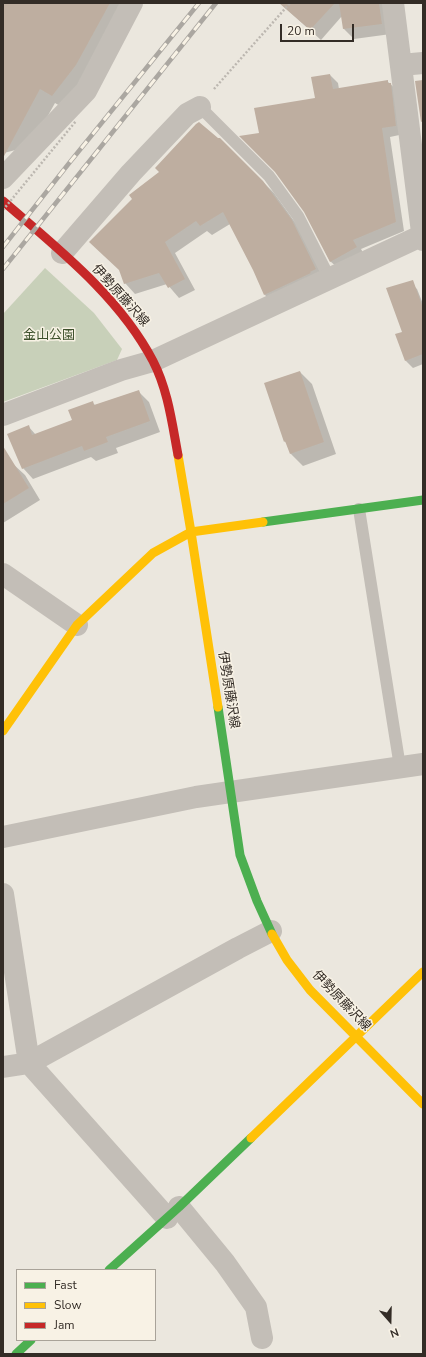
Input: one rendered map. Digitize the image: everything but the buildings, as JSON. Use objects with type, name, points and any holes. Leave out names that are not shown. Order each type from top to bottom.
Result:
[{"type":"main road","name":"伊勢原藤沢線","points":[[3,201],[62,253],[101,291],[130,322],[153,361],[169,406],[191,532],[240,855],[253,895],[271,931],[296,972],[327,1010],[356,1036],[423,1104]]},
{"type":"main road","points":[[3,731],[77,625],[153,553],[191,532],[423,500]]},
{"type":"main road","points":[[110,1269],[173,1212],[423,972]]},
{"type":"street","points":[[3,178],[86,91],[132,3]]},
{"type":"street","points":[[3,415],[121,370],[153,361],[423,237],[393,3]]},
{"type":"street","points":[[401,65],[423,63]]},
{"type":"street","points":[[62,253],[131,173],[187,114],[200,107]]},
{"type":"street","points":[[3,574],[77,625]]},
{"type":"street","points":[[3,837],[196,797],[423,764]]},
{"type":"street","points":[[3,894],[29,1063],[173,1212],[225,1263],[256,1307],[262,1338]]},
{"type":"street","points":[[3,1067],[29,1063],[271,931]]},
{"type":"lane","points":[[200,107],[269,176],[298,216],[330,279]]},
{"type":"lane","points":[[359,509],[400,768]]},
{"type":"path","points":[[200,107],[206,97],[290,3]]},
{"type":"path","points":[[3,210],[76,121]]},
{"type":"green space","name":"金山公園","points":[[45,268],[94,313],[122,349],[117,360],[3,402],[3,314]]},
{"type":"railway","points":[[3,247],[199,3]]},
{"type":"railway","points":[[3,269],[216,3]]},
{"type":"traffic: fast","points":[[263,522],[423,500]]},
{"type":"traffic: fast","points":[[218,707],[240,855],[257,901],[272,934]]},
{"type":"traffic: fast","points":[[110,1269],[179,1207],[251,1138]]},
{"type":"traffic: fast","points":[[16,1354],[30,1341]]},
{"type":"traffic: slow","points":[[178,455],[218,707]]},
{"type":"traffic: slow","points":[[3,731],[77,625],[153,553],[191,532],[263,522]]},
{"type":"traffic: slow","points":[[272,934],[287,960],[310,990],[423,1104]]},
{"type":"traffic: slow","points":[[251,1138],[423,972]]},
{"type":"traffic: jam","points":[[3,201],[86,274],[123,315],[139,337],[153,361],[166,395],[178,455]]}]
